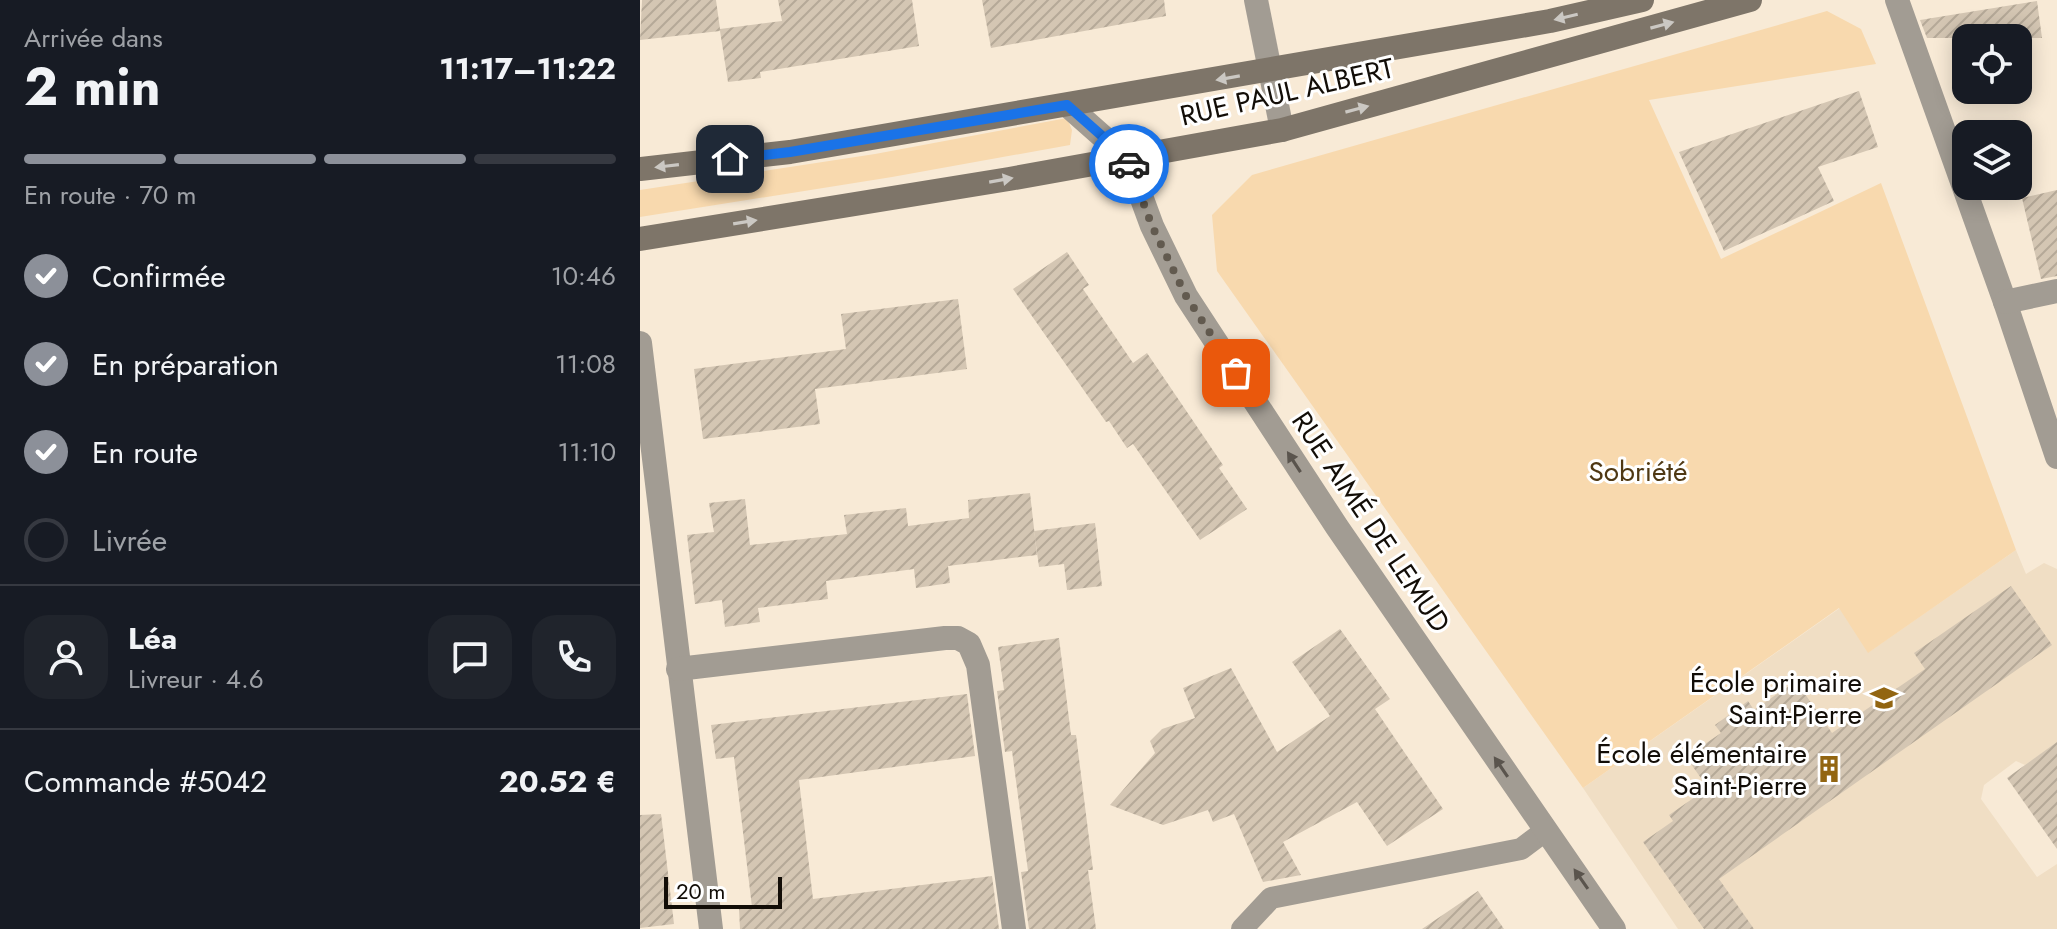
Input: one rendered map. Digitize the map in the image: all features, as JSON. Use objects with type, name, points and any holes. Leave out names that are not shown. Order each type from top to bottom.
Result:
[{"type":"main road","name":"RUE PAUL ALBERT","points":[[640,169],[790,152],[1550,21],[1642,0]]},
{"type":"main road","name":"RUE PAUL ALBERT","points":[[640,239],[1282,130],[1742,1]]},
{"type":"street","points":[[1256,0],[1282,130]]},
{"type":"street","points":[[1897,0],[2057,457]]},
{"type":"street","name":"RUE AIMÉ DE LEMUD","points":[[1067,105],[1127,158],[1152,226],[1186,296],[1337,527],[1614,929]]},
{"type":"street","points":[[2005,302],[2057,291]]},
{"type":"street","points":[[640,343],[711,929]]},
{"type":"street","points":[[678,669],[945,638],[958,638],[969,644],[978,665],[1014,929]]},
{"type":"lane","points":[[1242,929],[1271,898],[1521,849],[1545,831]]},
{"type":"shaded area","name":"École primaire Saint-Pierre","points":[[2016,550],[2026,574],[2044,563],[2057,569],[2057,743],[2025,765],[2016,761],[1984,785],[1981,799],[2037,877],[2057,864],[2057,929],[1678,929],[1583,788],[1840,608],[1869,652]]},
{"type":"green space","name":"Sobriété","points":[[1827,11],[1861,29],[1876,64],[1649,100],[1721,259],[1881,183],[2016,550],[1868,653],[1839,608],[1583,788],[1217,271],[1212,215],[1252,175]]},
{"type":"green space","points":[[1067,118],[1072,130],[1070,145],[640,217],[640,190],[875,154]]},
{"type":"building","points":[[642,0],[716,0],[720,29],[782,21],[778,0],[912,0],[919,46],[760,72],[761,78],[728,82],[720,31],[640,40]]},
{"type":"building","points":[[982,0],[1164,0],[1166,16],[991,48]]},
{"type":"building","points":[[2037,1],[2042,38],[2032,38],[2032,24],[1952,24],[1952,38],[1927,38],[1920,20]]},
{"type":"building","points":[[1859,91],[1878,147],[1818,167],[1834,201],[1724,251],[1679,152]]},
{"type":"building","points":[[2057,190],[2057,276],[2041,279],[2022,200],[2032,200],[2032,196]]},
{"type":"building","points":[[1067,252],[1089,285],[1083,289],[1133,363],[1147,353],[1223,465],[1219,468],[1247,509],[1200,540],[1133,444],[1127,448],[1109,421],[1106,422],[1013,289]]},
{"type":"building","points":[[958,299],[967,369],[815,389],[820,424],[703,439],[694,369],[846,349],[841,314]]},
{"type":"building","points":[[1030,493],[1037,555],[948,566],[950,583],[916,588],[914,569],[826,581],[828,599],[758,608],[760,622],[725,627],[722,600],[695,604],[687,535],[714,532],[709,503],[745,499],[750,545],[847,534],[844,515],[906,508],[908,526],[969,518],[968,500]]},
{"type":"building","points":[[1095,523],[1102,586],[1067,590],[1064,564],[1039,567],[1034,531]]},
{"type":"building","name":"École élémentaire Saint-Pierre","points":[[2011,586],[2052,645],[1719,879],[1754,929],[1704,929],[1643,842],[1673,821],[1669,815],[1708,788],[1686,757],[1721,733],[1715,725],[1748,701],[1754,710],[1796,681],[1832,733],[1925,669],[1914,653]]},
{"type":"building","points":[[1340,629],[1390,699],[1375,709],[1443,809],[1387,846],[1357,802],[1283,842],[1301,875],[1263,882],[1234,814],[1213,822],[1208,810],[1163,825],[1110,805],[1155,753],[1150,741],[1162,729],[1195,718],[1183,688],[1231,668],[1277,752],[1330,716],[1292,662]]},
{"type":"building","points":[[1059,638],[1071,735],[1076,735],[1093,870],[1088,870],[1096,929],[1029,929],[1021,872],[1028,871],[1012,751],[1005,752],[997,691],[1004,690],[998,647]]},
{"type":"building","points":[[967,694],[975,756],[799,780],[813,899],[992,876],[999,929],[740,929],[739,909],[752,907],[734,757],[716,759],[711,725]]},
{"type":"building","points":[[2057,742],[2057,849],[2007,778]]},
{"type":"building","points":[[661,814],[674,924],[640,928],[640,815]]},
{"type":"building","points":[[1478,891],[1504,929],[1422,929]]},
{"type":"way so far","points":[[1129,164],[1152,226],[1186,296],[1236,373]]},
{"type":"place","name":"École primaire Saint-Pierre","points":[[1884,698]]},
{"type":"place","name":"École élémentaire Saint-Pierre","points":[[1829,769]]},
{"type":"route","points":[[730,159],[790,152],[1067,105],[1127,158],[1129,164]]}]
